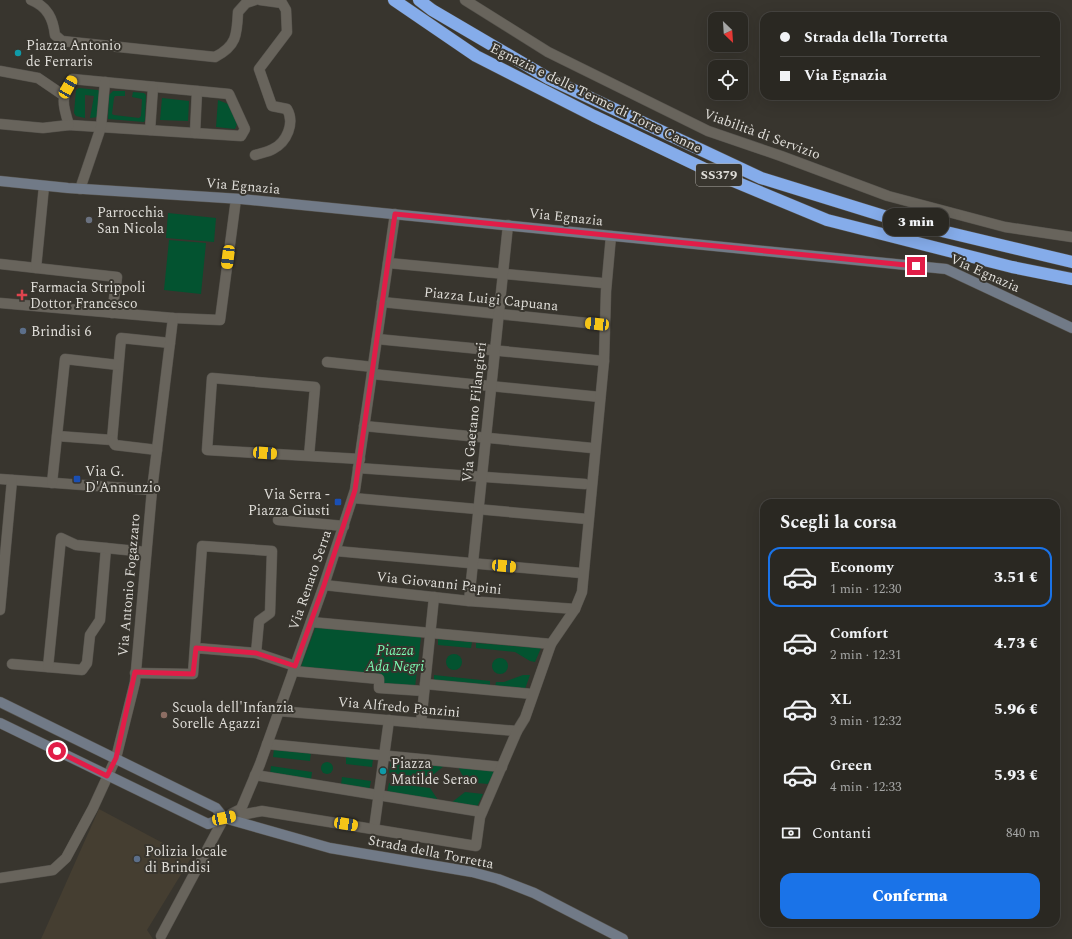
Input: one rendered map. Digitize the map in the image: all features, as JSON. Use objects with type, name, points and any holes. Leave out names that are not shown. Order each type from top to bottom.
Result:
[{"type":"highway","name":"Egnazia e delle Terme di Torre Canne","points":[[394,0],[476,56],[594,116],[714,173],[827,220],[1012,266],[1072,279]]},
{"type":"highway","name":"Egnazia e delle Terme di Torre Canne","points":[[419,0],[432,10],[548,78],[761,178],[900,220],[1072,262]]},
{"type":"street","points":[[31,0],[46,9],[53,22],[55,35],[62,41],[215,58],[224,53],[237,36],[238,12],[246,3],[255,0]]},
{"type":"street","points":[[255,156],[274,149],[288,133],[291,116],[287,109],[272,106],[259,69],[287,32],[286,10],[282,3],[260,0]]},
{"type":"street","name":"Viabilità di Servizio","points":[[465,0],[548,52],[708,131],[781,156],[888,196],[1005,227],[1072,237]]},
{"type":"street","points":[[1,70],[38,78],[63,95]]},
{"type":"street","points":[[0,124],[43,128],[69,125],[241,136],[245,129],[229,94],[72,79],[63,95],[64,111],[69,125]]},
{"type":"street","points":[[80,189],[101,127],[105,82]]},
{"type":"street","points":[[150,130],[153,87]]},
{"type":"street","points":[[195,133],[197,91]]},
{"type":"street","name":"Via Egnazia","points":[[0,181],[80,189],[236,199],[946,268],[1072,328]]},
{"type":"street","points":[[36,268],[44,186]]},
{"type":"street","points":[[0,303],[173,318],[220,320],[236,199]]},
{"type":"street","name":"Via Renato Serra","points":[[224,818],[241,809],[255,775],[311,622],[353,498],[373,371],[395,214]]},
{"type":"street","name":"Via Gaetano Filangieri","points":[[470,601],[478,509],[508,226]]},
{"type":"street","points":[[255,775],[482,812],[517,731],[525,718],[532,694],[551,644],[575,609],[582,592],[604,361],[606,291],[612,236]]},
{"type":"street","name":"Piazza Luigi Capuana","points":[[388,263],[602,283]]},
{"type":"street","points":[[0,264],[117,277],[112,313]]},
{"type":"street","name":"Piazza Luigi Capuana","points":[[382,302],[597,324]]},
{"type":"street","name":"Via Antonio Fogazzaro","points":[[0,878],[53,870],[66,858],[93,808],[116,758],[135,672],[152,490],[173,318]]},
{"type":"street","points":[[157,450],[115,445],[112,440],[121,338],[170,343]]},
{"type":"street","points":[[377,339],[604,361]]},
{"type":"street","points":[[52,483],[65,359],[118,365]]},
{"type":"street","points":[[327,362],[373,371],[491,387],[600,397]]},
{"type":"street","points":[[309,456],[315,387],[212,378],[207,450],[309,456],[359,463],[482,476],[586,484]]},
{"type":"street","points":[[364,426],[592,448]]},
{"type":"street","points":[[57,436],[112,440]]},
{"type":"street","points":[[0,479],[152,490]]},
{"type":"street","points":[[0,610],[12,480]]},
{"type":"street","points":[[353,498],[587,519]]},
{"type":"street","points":[[278,520],[344,526]]},
{"type":"street","points":[[48,667],[61,538],[76,545],[146,552]]},
{"type":"street","points":[[135,672],[193,674],[202,546],[272,551],[270,613],[258,621],[256,653]]},
{"type":"street","points":[[12,664],[82,670],[87,663],[90,635],[100,620],[106,548]]},
{"type":"street","points":[[336,551],[581,573]]},
{"type":"street","name":"Via Giovanni Papini","points":[[324,585],[470,601],[575,609]]},
{"type":"street","points":[[421,723],[434,597]]},
{"type":"street","points":[[311,622],[551,644]]},
{"type":"street","points":[[196,648],[256,653],[294,668],[379,679],[379,688],[424,687],[532,694]]},
{"type":"street","name":"Strada della Torretta","points":[[0,702],[216,808],[224,818],[330,848],[472,872],[498,879],[534,893],[622,939]]},
{"type":"street","name":"Via Alfredo Panzini","points":[[279,711],[517,731]]},
{"type":"street","points":[[374,829],[389,720]]},
{"type":"street","name":"Strada della Torretta","points":[[0,723],[208,824],[224,818],[262,811],[476,846],[482,812]]},
{"type":"street","points":[[267,744],[502,767]]},
{"type":"street","points":[[160,936],[224,818]]},
{"type":"shaded area","points":[[99,809],[191,858],[147,930],[153,939],[41,939]]},
{"type":"green space","points":[[79,88],[98,90],[100,92],[98,117],[90,118],[94,96],[85,95],[85,118],[76,116],[74,113],[76,90]]},
{"type":"green space","points":[[113,91],[125,91],[125,96],[115,96],[114,98],[112,114],[114,115],[139,118],[141,116],[142,99],[132,97],[133,92],[144,93],[146,95],[144,122],[108,119],[109,95]]},
{"type":"green space","points":[[162,98],[189,101],[188,121],[160,120]]},
{"type":"green space","points":[[218,100],[228,104],[237,124],[235,129],[216,127]]},
{"type":"green space","points":[[168,213],[216,218],[214,242],[166,238]]},
{"type":"green space","points":[[169,240],[206,243],[201,294],[164,290]]},
{"type":"green space","name":"Piazza Ada Negri","points":[[316,626],[421,637],[415,687],[381,684],[300,669]]},
{"type":"green space","points":[[438,639],[472,642],[471,648],[438,645]]},
{"type":"green space","points":[[476,643],[541,648],[535,662],[530,661],[515,652],[476,648]]},
{"type":"green space","points":[[454,654],[461,659],[462,662],[457,669],[454,670],[447,665],[446,662],[451,655]]},
{"type":"green space","points":[[500,658],[507,663],[508,666],[503,673],[500,674],[493,669],[492,666],[497,659]]},
{"type":"green space","points":[[434,675],[490,681],[490,687],[434,681]]},
{"type":"green space","points":[[523,675],[530,675],[525,689],[495,687],[496,682],[504,682]]},
{"type":"green space","points":[[274,749],[311,752],[310,761],[273,757]]},
{"type":"green space","points":[[346,756],[373,759],[372,767],[346,764]]},
{"type":"green space","points":[[391,761],[444,766],[429,778],[389,773]]},
{"type":"green space","points":[[325,762],[329,762],[333,768],[329,774],[325,774],[321,770],[321,766]]},
{"type":"green space","points":[[271,766],[312,772],[311,780],[270,774]]},
{"type":"green space","points":[[458,767],[495,770],[488,784],[466,782]]},
{"type":"green space","points":[[342,777],[371,781],[369,790],[341,785]]},
{"type":"green space","points":[[389,783],[430,788],[438,800],[387,793]]},
{"type":"green space","points":[[465,792],[483,794],[477,807],[451,803]]},
{"type":"place","name":"Piazza Antonio de Ferraris","points":[[18,53]]},
{"type":"place","name":"Parrocchia San Nicola","points":[[89,220]]},
{"type":"place","name":"Farmacia Strippoli Dottor Francesco","points":[[22,295]]},
{"type":"place","name":"Brindisi 6","points":[[23,331]]},
{"type":"place","name":"Via G. D'Annunzio","points":[[77,479]]},
{"type":"place","name":"Via Serra - Piazza Giusti","points":[[338,502]]},
{"type":"place","name":"Scuola dell'Infanzia Sorelle Agazzi","points":[[164,715]]},
{"type":"place","name":"Piazza Matilde Serao","points":[[383,771]]},
{"type":"place","name":"Polizia locale di Brindisi","points":[[137,859]]},
{"type":"route","points":[[57,751],[107,776],[116,758],[135,682],[135,672],[193,674],[196,648],[256,653],[295,666],[324,585],[355,490],[395,214],[916,266]]}]
